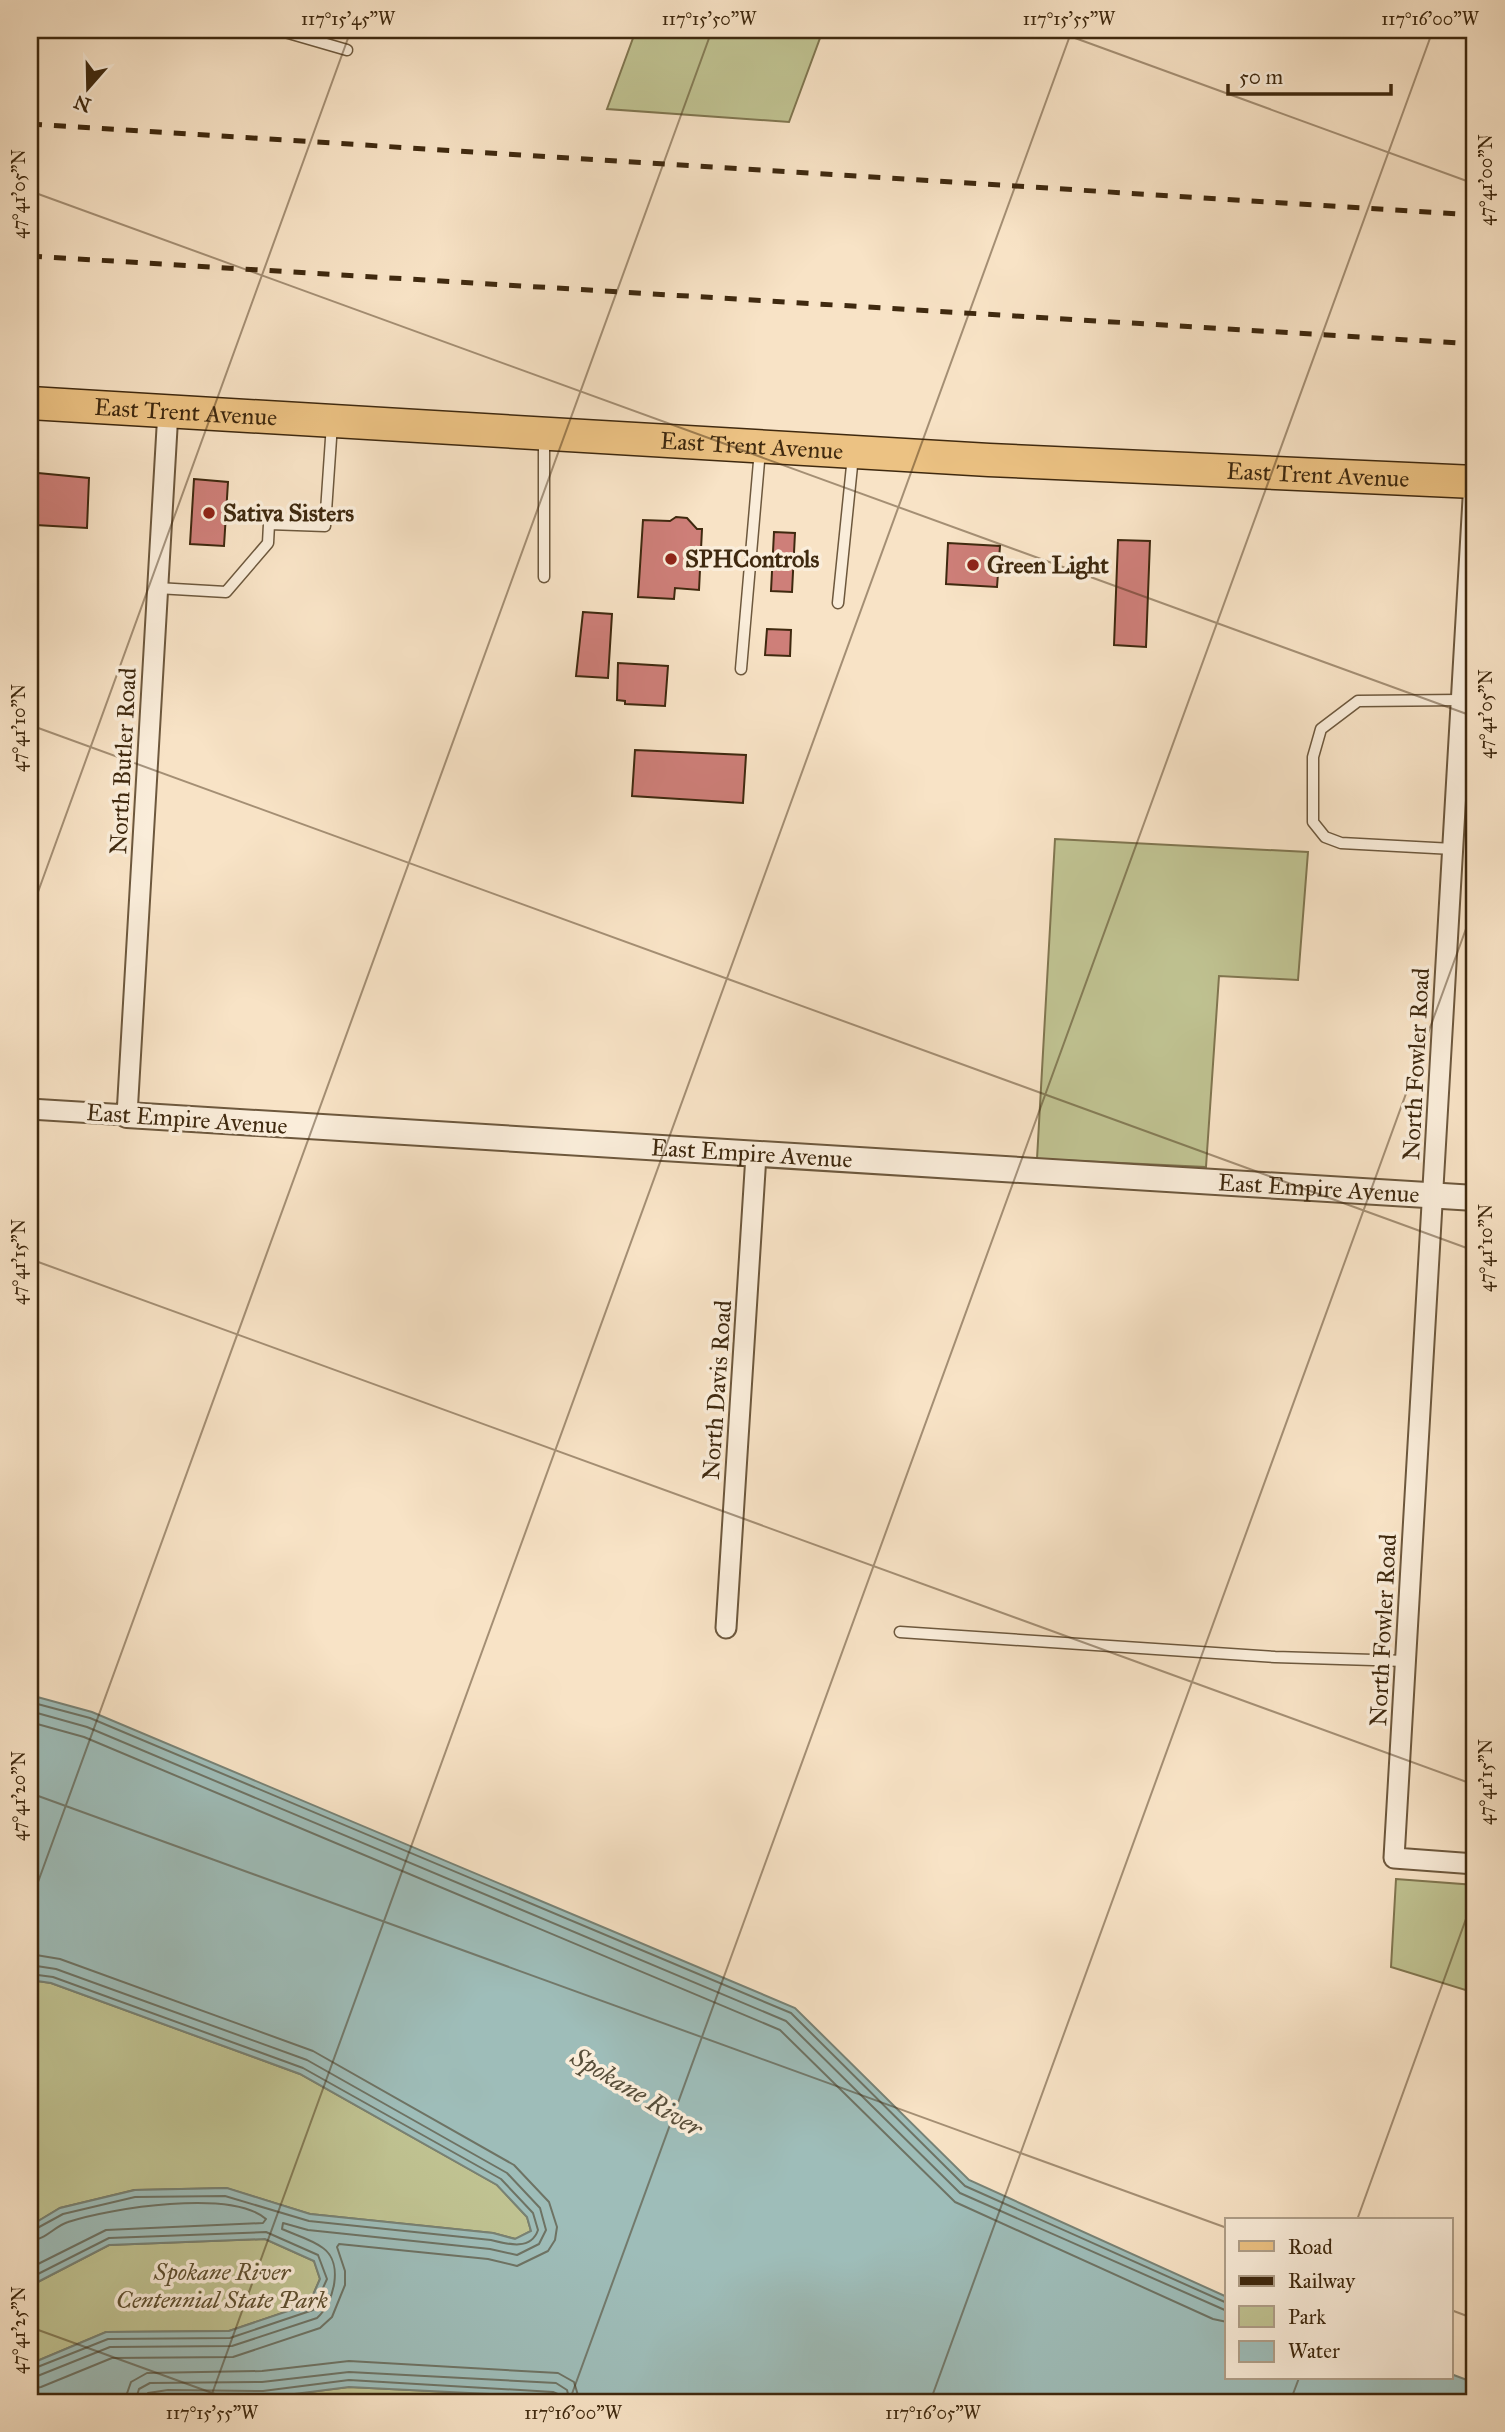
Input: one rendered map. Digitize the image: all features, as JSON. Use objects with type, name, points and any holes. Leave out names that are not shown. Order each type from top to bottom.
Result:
[{"type":"main road","name":"East Trent Avenue","points":[[30,403],[853,452],[1475,482]]},
{"type":"street","name":"North Butler Road","points":[[127,1115],[168,411]]},
{"type":"street","name":"North Fowler Road","points":[[1475,482],[1394,1858],[1475,1864]]},
{"type":"street","name":"East Empire Avenue","points":[[30,1109],[1475,1198]]},
{"type":"street","name":"North Davis Road","points":[[726,1628],[756,1155]]},
{"type":"lane","points":[[278,30],[346,50]]},
{"type":"lane","points":[[158,588],[226,592],[268,543],[269,524],[325,526],[332,420]]},
{"type":"lane","points":[[544,433],[544,577]]},
{"type":"lane","points":[[741,669],[760,446]]},
{"type":"lane","points":[[838,603],[853,452]]},
{"type":"lane","points":[[1453,849],[1341,843],[1325,837],[1313,822],[1313,757],[1321,729],[1358,701],[1461,700]]},
{"type":"lane","points":[[900,1632],[1275,1657],[1406,1661]]},
{"type":"green space","points":[[636,30],[823,30],[789,122],[607,109]]},
{"type":"green space","points":[[1055,839],[1308,852],[1298,980],[1219,976],[1206,1167],[1037,1159]]},
{"type":"green space","points":[[1396,1879],[1475,1885],[1475,1993],[1391,1967]]},
{"type":"green space","name":"Spokane River Centennial State Park","points":[[30,1980],[51,1983],[300,2074],[497,2185],[527,2217],[531,2231],[516,2239],[493,2233],[310,2214],[226,2188],[134,2190],[60,2208],[30,2226]]},
{"type":"green space","name":"Spokane River Centennial State Park","points":[[265,2239],[314,2261],[320,2279],[309,2304],[229,2331],[106,2332],[30,2364],[30,2286],[109,2245]]},
{"type":"green space","points":[[349,2387],[652,2402],[127,2402],[168,2397],[263,2398]]},
{"type":"water","name":"Spokane River","points":[[30,1695],[92,1712],[795,2008],[969,2180],[1225,2296],[1225,2380],[1452,2380],[1452,2374],[1475,2383],[1475,2402],[652,2402],[349,2387],[263,2398],[168,2397],[127,2402],[30,2402],[30,2364],[106,2332],[229,2331],[309,2304],[320,2279],[314,2261],[265,2239],[109,2245],[30,2286],[30,2226],[60,2208],[135,2190],[227,2188],[310,2214],[493,2233],[515,2239],[531,2231],[527,2217],[497,2185],[300,2074],[51,1983],[30,1980]]},
{"type":"building","points":[[38,473],[89,478],[87,528],[36,525]]},
{"type":"building","name":"Sativa Sisters","points":[[194,479],[228,482],[224,546],[190,544]]},
{"type":"building","name":"SPHControls","points":[[676,517],[687,518],[697,529],[702,529],[699,590],[675,588],[674,599],[638,597],[643,520],[670,521]]},
{"type":"building","points":[[774,532],[795,533],[792,592],[771,591]]},
{"type":"building","points":[[1118,540],[1150,541],[1146,647],[1114,645]]},
{"type":"building","name":"Green Light","points":[[948,543],[1000,546],[997,587],[946,584]]},
{"type":"building","points":[[583,612],[612,614],[608,678],[576,676]]},
{"type":"building","points":[[767,629],[791,630],[790,656],[765,655]]},
{"type":"building","points":[[618,663],[668,666],[665,706],[625,704],[625,701],[617,700]]},
{"type":"building","points":[[635,750],[746,755],[743,803],[632,796]]},
{"type":"railway","points":[[30,124],[1475,215]]},
{"type":"railway","points":[[30,256],[1475,344]]},
{"type":"place","name":"Sativa Sisters","points":[[209,513]]},
{"type":"place","name":"SPHControls","points":[[671,559]]},
{"type":"place","name":"Green Light","points":[[973,565]]}]
